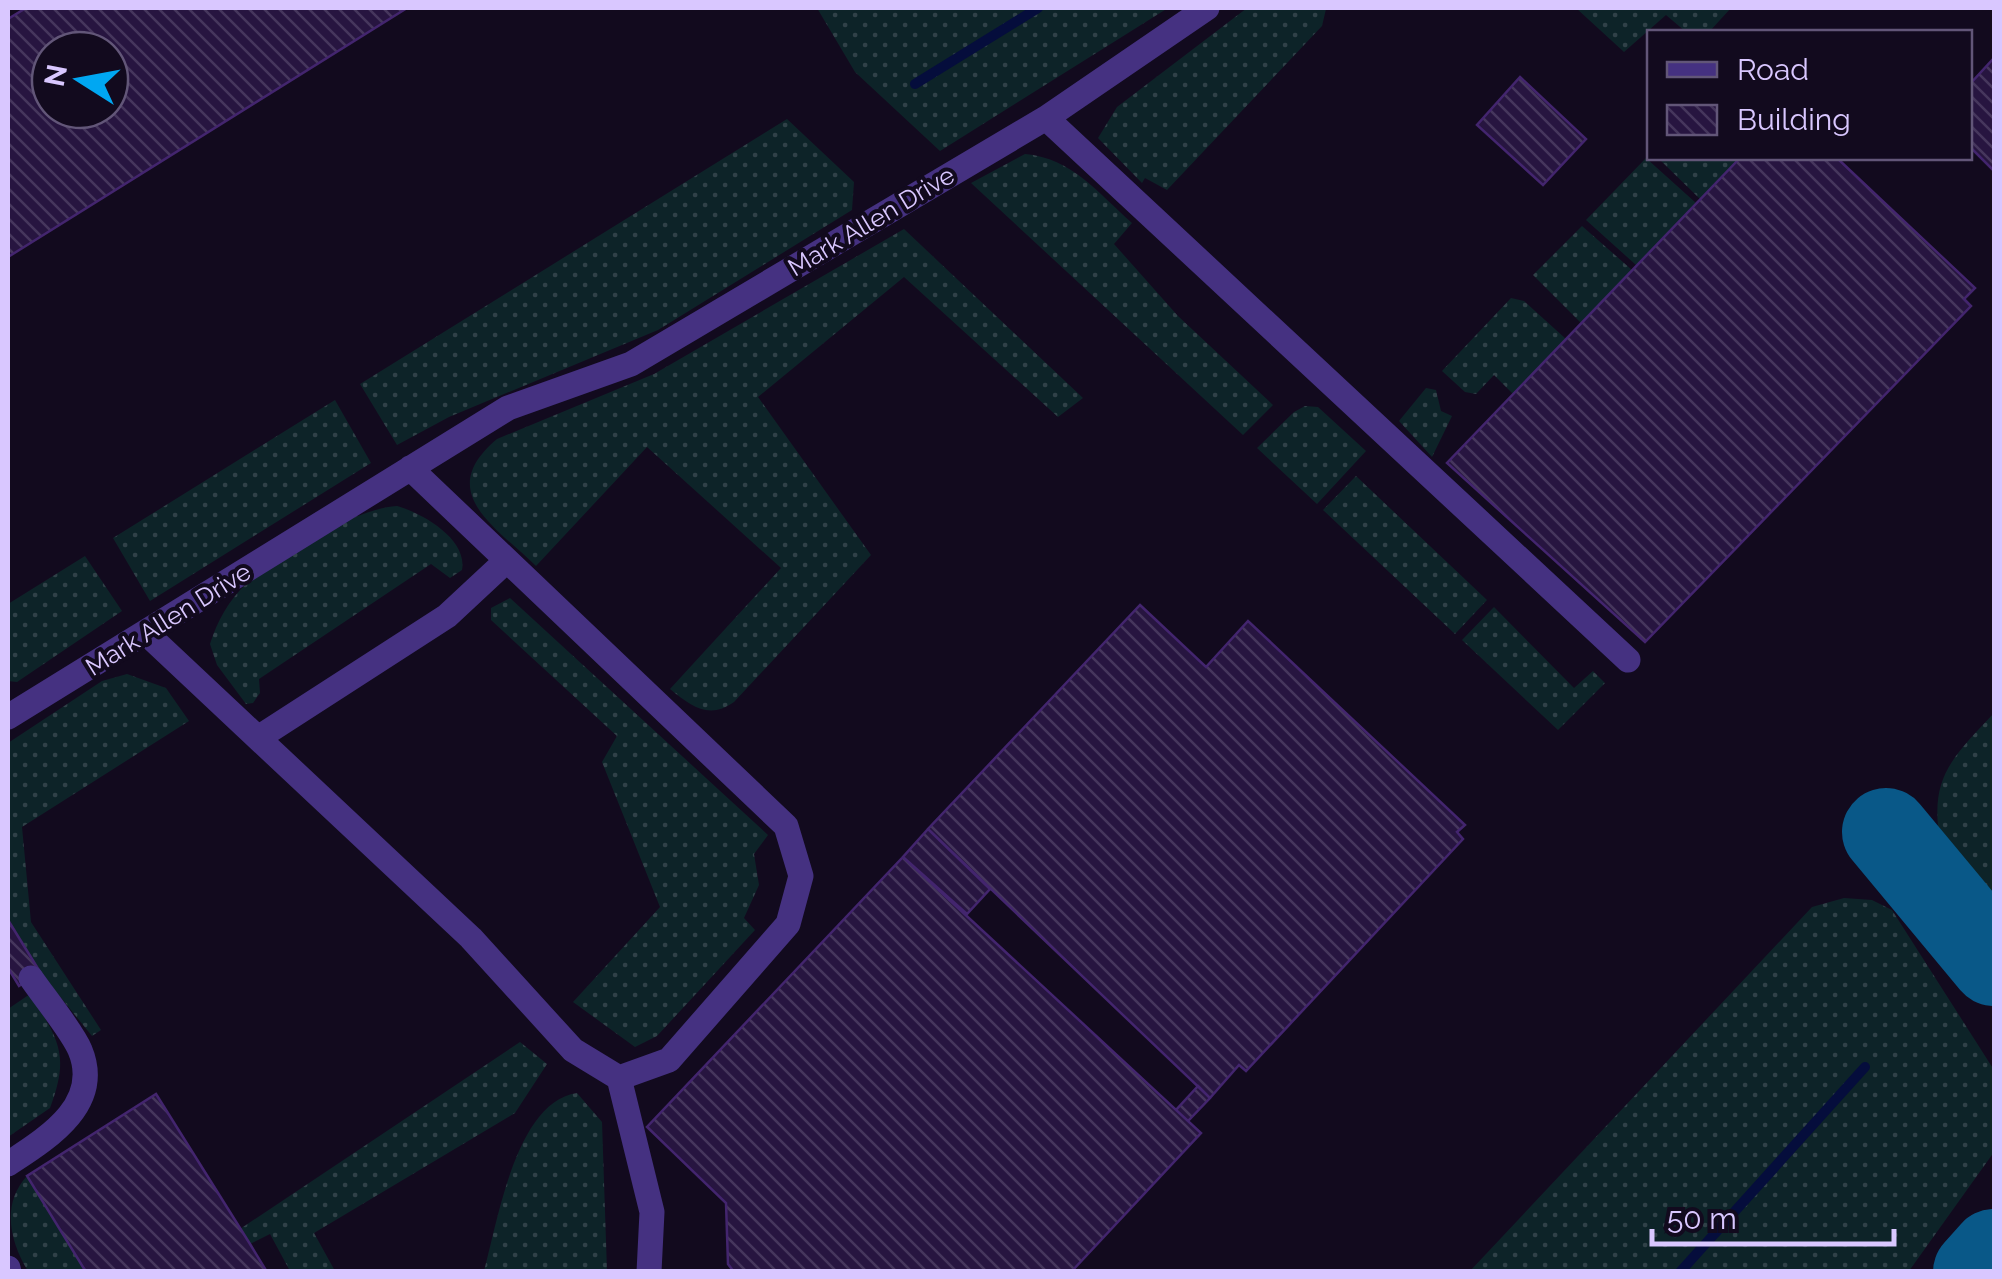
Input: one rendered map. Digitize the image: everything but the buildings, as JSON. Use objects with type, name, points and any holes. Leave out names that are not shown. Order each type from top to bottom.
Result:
[{"type":"lane","name":"Mark Allen Drive","points":[[8,717],[508,408],[630,364],[1046,118],[1208,8]]},
{"type":"lane","points":[[1046,118],[1628,660]]},
{"type":"lane","points":[[410,468],[786,826],[801,876],[788,924],[669,1060],[620,1078]]},
{"type":"lane","points":[[258,738],[447,616],[505,562]]},
{"type":"lane","points":[[147,634],[471,938],[573,1050],[620,1078],[652,1212],[649,1272]]},
{"type":"lane","points":[[8,1164],[50,1136],[75,1110],[86,1080],[79,1047],[32,978]]},
{"type":"green space","points":[[817,8],[1168,8],[940,151],[855,72]]},
{"type":"green space","points":[[1247,8],[1326,9],[1322,26],[1167,190],[1145,178],[1142,183],[1098,138],[1117,107]]},
{"type":"green space","points":[[1576,8],[1731,8],[1711,30],[1684,30],[1666,15],[1624,52]]},
{"type":"green space","points":[[787,119],[854,182],[852,210],[658,330],[449,417],[397,445],[360,384]]},
{"type":"green space","points":[[1025,154],[1071,170],[1132,223],[1114,244],[1178,316],[1273,405],[1243,435],[971,183]]},
{"type":"green space","points":[[1646,158],[1696,203],[1636,265],[1586,220]]},
{"type":"green space","points":[[1660,160],[1738,160],[1700,199]]},
{"type":"green space","points":[[1582,226],[1632,270],[1581,323],[1533,275]]},
{"type":"green space","points":[[904,229],[1083,398],[1058,417],[904,277],[758,397],[871,555],[734,702],[716,710],[700,709],[670,689],[781,568],[647,447],[536,566],[477,507],[471,492],[471,476],[479,458],[497,439],[654,374]]},
{"type":"green space","points":[[1511,298],[1524,301],[1566,339],[1513,394],[1494,375],[1476,394],[1465,392],[1442,371]]},
{"type":"green space","points":[[1426,388],[1436,390],[1441,411],[1452,416],[1432,457],[1399,421]]},
{"type":"green space","points":[[335,400],[371,463],[150,601],[113,538]]},
{"type":"green space","points":[[1305,406],[1318,407],[1366,451],[1317,504],[1257,448]]},
{"type":"green space","points":[[1356,476],[1487,600],[1455,634],[1323,510]]},
{"type":"green space","points":[[397,506],[430,521],[451,538],[462,559],[462,570],[450,578],[431,564],[259,679],[260,693],[253,703],[246,704],[217,665],[210,644],[234,597],[260,572],[318,535],[360,515]]},
{"type":"green space","points":[[85,556],[122,611],[17,682],[8,681],[8,604]]},
{"type":"green space","points":[[510,598],[768,835],[754,854],[759,885],[744,918],[755,930],[657,1036],[635,1047],[573,1002],[660,907],[602,762],[617,736],[491,620],[491,608]]},
{"type":"green space","points":[[1494,607],[1574,688],[1593,671],[1605,683],[1558,730],[1462,640]]},
{"type":"green space","points":[[127,674],[166,688],[189,721],[22,827],[31,922],[101,1030],[92,1036],[40,972],[8,920],[8,743],[102,681]]},
{"type":"green space","points":[[1994,713],[1994,907],[1942,846],[1937,818],[1941,784],[1948,769]]},
{"type":"green space","points":[[1844,898],[1872,900],[1892,910],[1994,1070],[1994,1152],[1909,1271],[1470,1271],[1812,907]]},
{"type":"green space","points":[[30,994],[54,1036],[59,1074],[50,1108],[8,1137],[8,1009]]},
{"type":"green space","points":[[520,1042],[547,1064],[515,1113],[314,1233],[335,1271],[290,1271],[270,1234],[250,1244],[240,1229]]},
{"type":"green space","points":[[577,1093],[602,1122],[607,1271],[484,1271],[503,1195],[524,1140],[556,1101]]},
{"type":"green space","points":[[27,1176],[86,1271],[28,1271],[11,1223],[14,1199]]},
{"type":"waterway","points":[[915,84],[1038,8]]},
{"type":"waterway","points":[[1680,1272],[1865,1067]]},
{"type":"taxiway","points":[[1886,832],[1994,962]]},
{"type":"taxiway","points":[[1977,1272],[1994,1253]]}]
